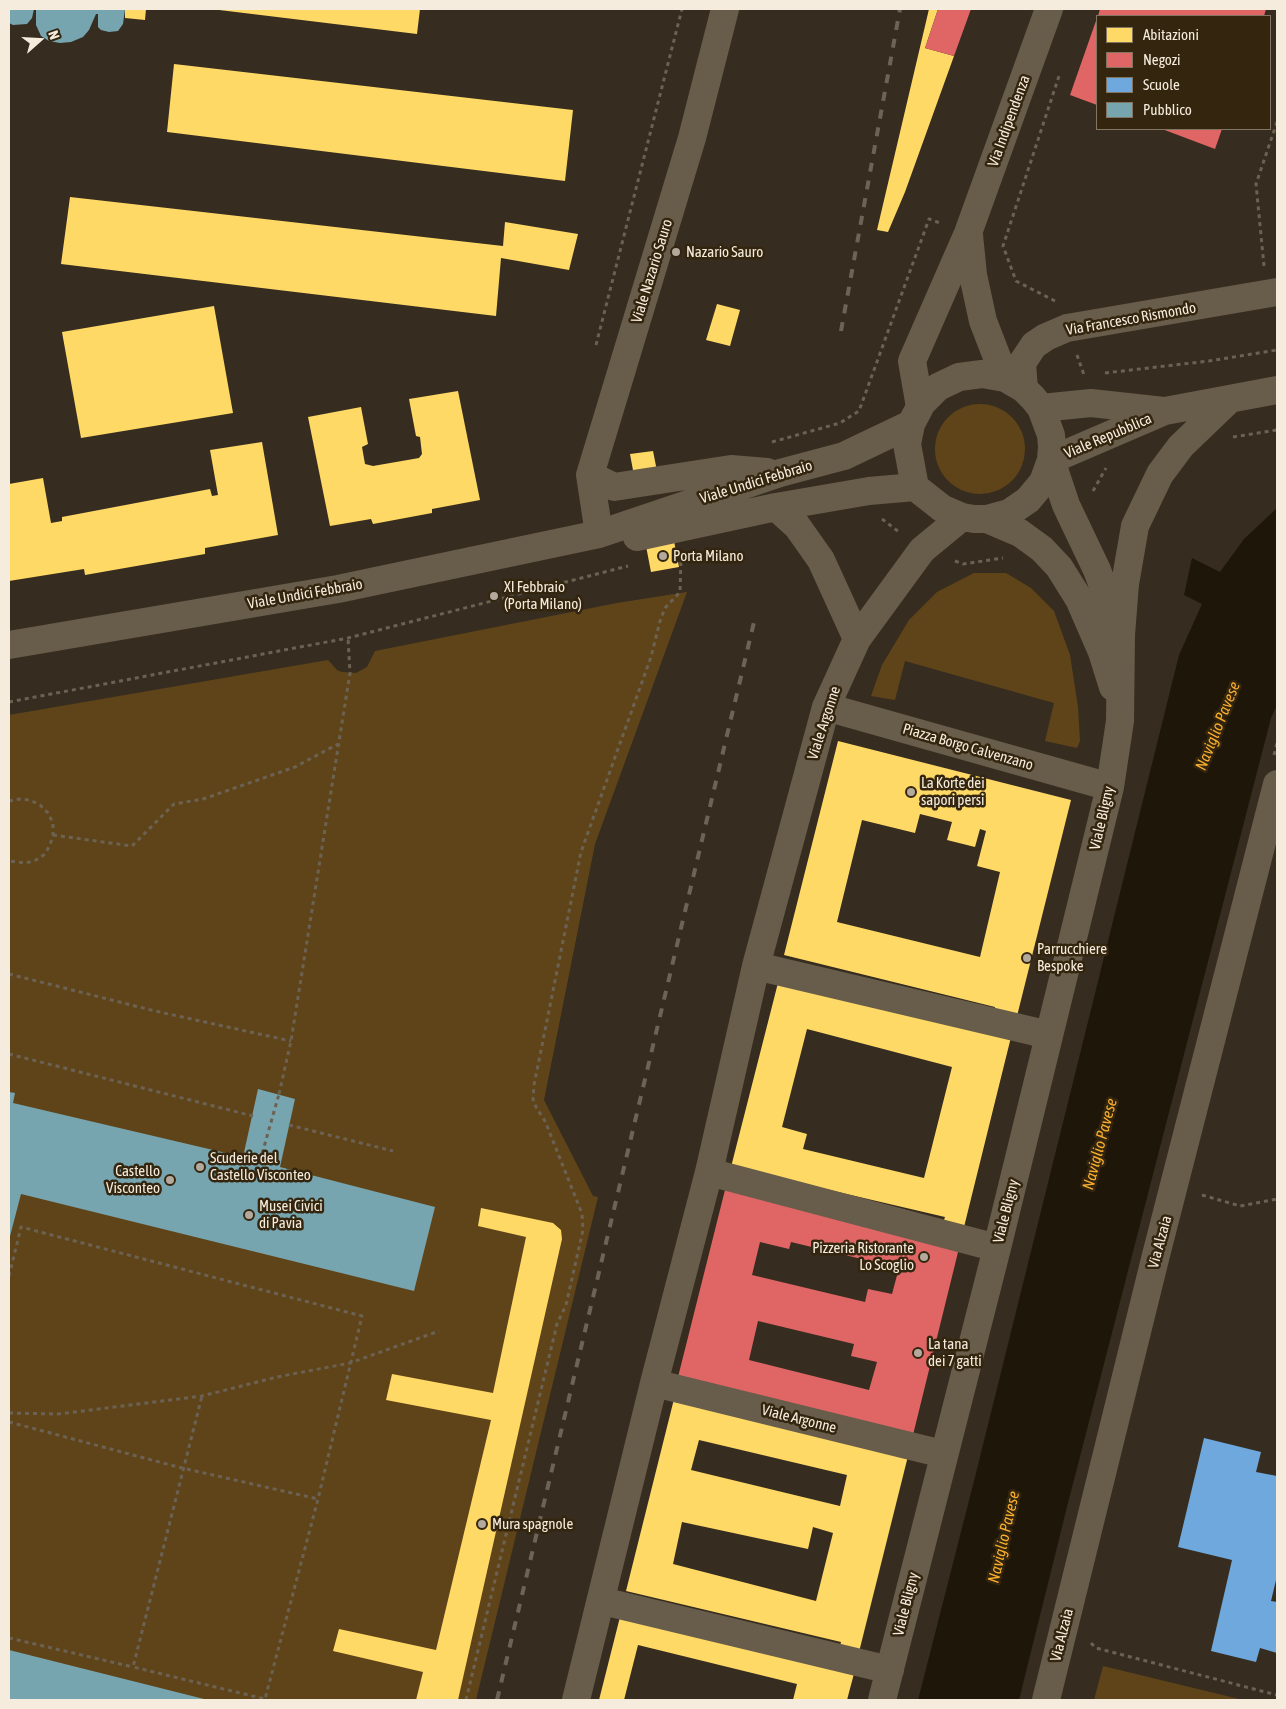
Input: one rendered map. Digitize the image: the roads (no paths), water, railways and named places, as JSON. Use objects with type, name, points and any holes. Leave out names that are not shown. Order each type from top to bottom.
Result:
[{"type":"street","name":"Viale Nazario Sauro","points":[[599,534],[590,475],[692,138],[726,9]]},
{"type":"street","name":"Via Indipendenza","points":[[915,416],[912,361],[968,233],[1049,9]]},
{"type":"street","name":"Via Indipendenza","points":[[968,233],[973,274],[983,322],[1023,391]]},
{"type":"street","name":"Via Francesco Rismondo","points":[[1023,391],[1022,362],[1034,345],[1046,337],[1068,328],[1272,293]]},
{"type":"street","points":[[982,374],[1023,391],[1051,435],[1051,460],[1043,482],[1028,500],[1009,513],[974,518],[943,509],[915,487],[907,444],[915,416],[938,387],[959,377],[982,374]]},
{"type":"street","name":"Viale Repubblica","points":[[1051,460],[1165,411],[1277,390]]},
{"type":"street","name":"Viale Repubblica","points":[[1023,391],[1090,403],[1165,411]]},
{"type":"street","name":"Viale Bligny","points":[[882,1700],[943,1454],[997,1248],[1110,787],[1120,721],[1125,584],[1135,526],[1160,474],[1181,446],[1230,399]]},
{"type":"street","name":"Viale Undici Febbraio","points":[[9,645],[338,588],[599,534],[780,473],[844,456],[915,416]]},
{"type":"street","name":"Viale Bligny","points":[[1051,460],[1066,505],[1097,570],[1122,635]]},
{"type":"street","points":[[590,475],[614,487],[731,469],[780,473]]},
{"type":"street","name":"Viale Undici Febbraio","points":[[599,534],[629,538],[776,506],[869,491],[915,487]]},
{"type":"street","points":[[776,506],[797,526],[821,560],[857,639]]},
{"type":"street","name":"Viale Bligny","points":[[974,518],[1020,533],[1042,549],[1059,567],[1079,599],[1102,652],[1120,721]]},
{"type":"street","name":"Viale Argonne","points":[[576,1700],[654,1383],[709,1172],[756,966],[826,707],[857,639],[922,550],[974,518]]},
{"type":"street","name":"Piazza Borgo Calvenzano","points":[[826,707],[1110,787]]},
{"type":"street","name":"Via Alzaia","points":[[1046,1700],[1156,1255],[1277,784]]},
{"type":"street","points":[[756,966],[1049,1034]]},
{"type":"street","points":[[709,1172],[997,1248]]},
{"type":"street","name":"Viale Argonne","points":[[654,1383],[943,1454]]},
{"type":"street","points":[[602,1600],[890,1670]]},
{"type":"water","name":"Naviglio Pavese","points":[[1277,508],[1277,705],[1271,718],[1068,1503],[1019,1700],[918,1700],[1179,655],[1202,604],[1184,595],[1192,558],[1220,572],[1244,539]]},
{"type":"railway","points":[[841,331],[900,9]]},
{"type":"railway","points":[[497,1700],[754,622]]},
{"type":"place","name":"Nazario Sauro","points":[[676,252]]},
{"type":"place","name":"Porta Milano","points":[[663,556]]},
{"type":"place","name":"XI Febbraio (Porta Milano)","points":[[494,596]]},
{"type":"place","name":"La Korte dei sapori persi","points":[[911,792]]},
{"type":"place","name":"Parrucchiere Bespoke","points":[[1027,958]]},
{"type":"place","name":"Scuderie del Castello Visconteo","points":[[200,1167]]},
{"type":"place","name":"Castello Visconteo","points":[[170,1180]]},
{"type":"place","name":"Musei Civici di Pavia","points":[[249,1215]]},
{"type":"place","name":"Pizzeria Ristorante Lo Scoglio","points":[[924,1257]]},
{"type":"place","name":"La tana dei 7 gatti","points":[[918,1353]]},
{"type":"place","name":"Mura spagnole","points":[[482,1524]]}]
